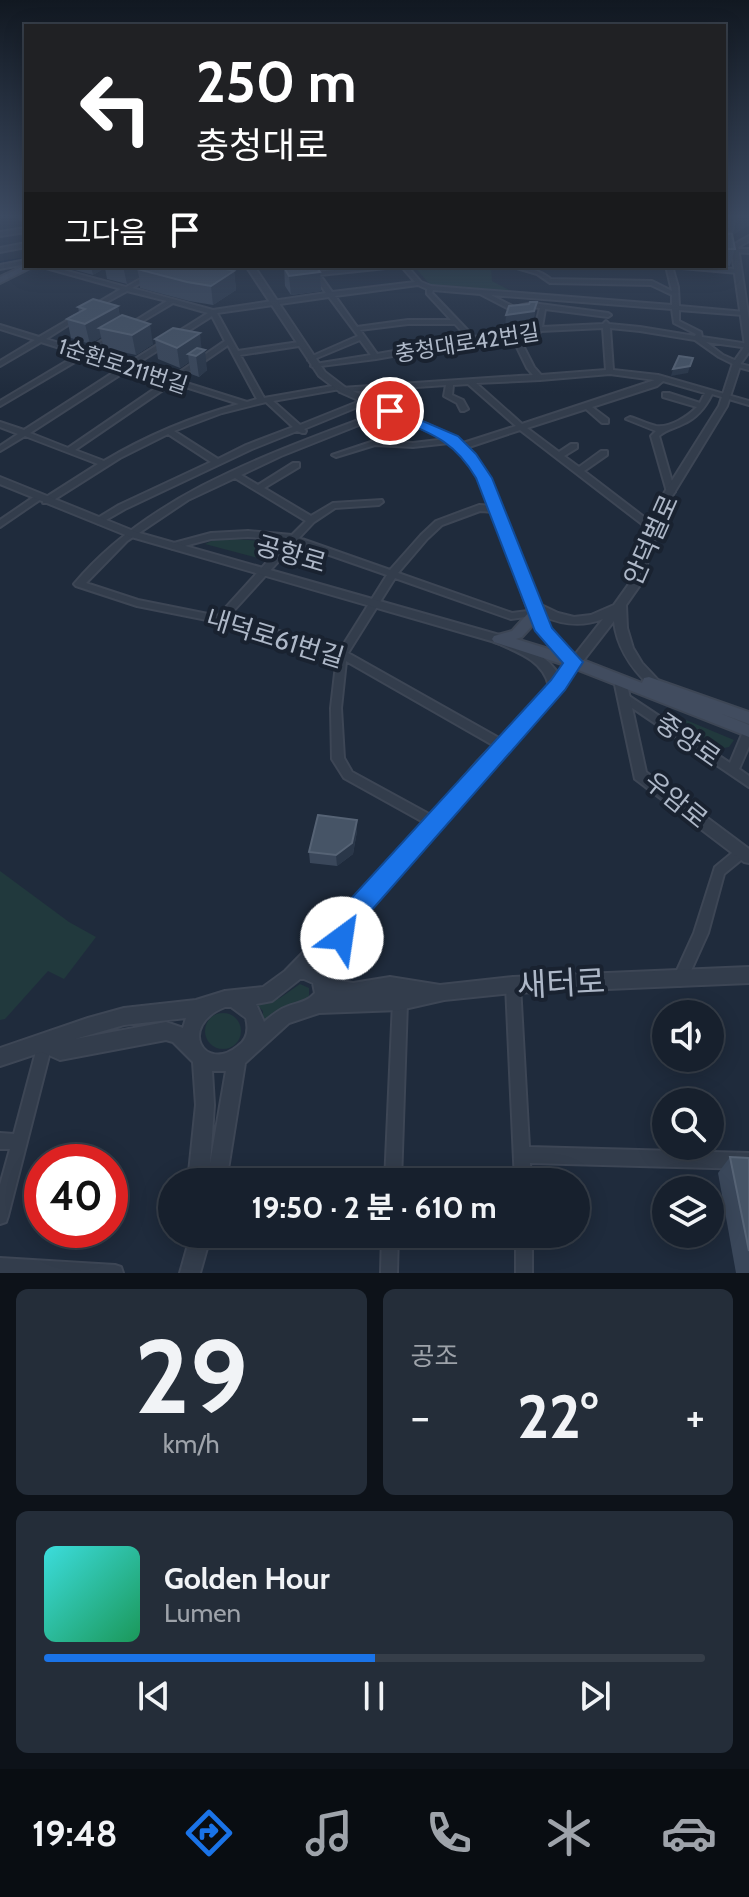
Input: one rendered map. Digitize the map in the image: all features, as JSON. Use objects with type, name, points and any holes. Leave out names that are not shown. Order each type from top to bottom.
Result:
[{"type":"main road","points":[[499,639],[517,634],[534,610]]},
{"type":"main road","name":"공항로","points":[[499,639],[573,662],[749,732]]},
{"type":"main road","points":[[620,680],[654,683],[749,718]]},
{"type":"street","points":[[73,274],[213,312],[265,401],[313,440]]},
{"type":"street","points":[[94,280],[104,274]]},
{"type":"street","points":[[0,364],[152,274]]},
{"type":"street","points":[[255,274],[299,344],[341,389],[459,443],[484,478],[534,610],[549,637],[573,662]]},
{"type":"street","name":"충청대로42번길","points":[[316,274],[376,357]]},
{"type":"street","points":[[411,274],[419,283],[430,288],[743,313]]},
{"type":"street","points":[[530,296],[535,274]]},
{"type":"street","points":[[542,274],[550,281],[558,282],[652,283],[676,295]]},
{"type":"street","points":[[671,274],[676,295],[676,322],[699,333],[698,339],[723,357],[749,368]]},
{"type":"street","points":[[738,274],[749,346]]},
{"type":"street","points":[[0,449],[213,312],[419,283]]},
{"type":"street","points":[[430,288],[429,293],[473,339]]},
{"type":"street","points":[[481,292],[513,309],[532,305],[542,309],[608,315]]},
{"type":"street","points":[[0,404],[172,301]]},
{"type":"street","points":[[610,302],[605,326],[610,372]]},
{"type":"street","points":[[538,332],[542,309]]},
{"type":"street","name":"충청대로42번길","points":[[557,321],[557,330]]},
{"type":"street","points":[[356,329],[408,322],[458,322]]},
{"type":"street","name":"충청대로42번길","points":[[313,362],[376,357],[473,339],[605,326],[749,346]]},
{"type":"street","name":"1순환로211번길","points":[[1,328],[246,404]]},
{"type":"street","points":[[514,334],[540,378]]},
{"type":"street","points":[[313,362],[362,337]]},
{"type":"street","points":[[70,450],[228,342]]},
{"type":"street","points":[[235,354],[299,344]]},
{"type":"street","name":"안덕벌로","points":[[236,1000],[266,995],[311,977],[345,923],[556,687],[634,585],[661,506],[718,414],[737,364],[749,346]]},
{"type":"street","points":[[0,524],[168,431],[246,404],[341,389],[610,372],[658,377],[749,403]]},
{"type":"street","points":[[336,455],[374,443],[459,443],[522,428],[654,384],[659,381],[658,377]]},
{"type":"street","points":[[471,383],[522,428],[654,529]]},
{"type":"street","points":[[450,384],[448,396],[460,402],[464,409]]},
{"type":"street","points":[[671,492],[655,436],[661,430],[676,426],[701,407],[709,392]]},
{"type":"street","points":[[666,395],[718,414]]},
{"type":"street","points":[[99,521],[217,462],[368,401]]},
{"type":"street","points":[[589,408],[605,421]]},
{"type":"street","points":[[132,534],[185,498],[266,459],[390,411]]},
{"type":"street","points":[[630,419],[661,430]]},
{"type":"street","points":[[0,424],[104,464]]},
{"type":"street","points":[[168,431],[217,462]]},
{"type":"street","points":[[559,456],[574,446]]},
{"type":"street","points":[[579,471],[604,453]]},
{"type":"street","points":[[266,459],[287,470]]},
{"type":"street","points":[[258,488],[296,465]]},
{"type":"street","points":[[236,475],[311,520]]},
{"type":"street","name":"공항로","points":[[0,480],[132,534],[499,639]]},
{"type":"street","points":[[221,618],[291,538],[311,520],[333,506],[379,502]]},
{"type":"street","points":[[434,823],[348,775],[338,759],[336,708],[342,654],[393,573],[439,523],[479,508],[496,509]]},
{"type":"street","name":"내덕로61번길","points":[[132,534],[79,584],[137,603],[221,618],[342,654],[502,745]]},
{"type":"street","points":[[173,546],[211,536],[248,534],[291,538],[511,616],[534,610],[559,620],[579,623],[593,621],[620,605],[623,643],[633,660],[654,683]]},
{"type":"street","points":[[499,639],[546,664],[553,672],[556,687]]},
{"type":"street","name":"우암로","points":[[620,680],[640,775],[746,854]]},
{"type":"street","name":"중앙로","points":[[626,698],[749,782]]},
{"type":"street","points":[[733,771],[749,732]]},
{"type":"street","points":[[680,979],[701,933],[719,871],[746,854]]},
{"type":"street","name":"새터로","points":[[444,992],[513,985],[749,975]]},
{"type":"street","points":[[311,977],[353,991],[390,985],[444,992]]},
{"type":"street","points":[[218,1168],[237,1060],[287,1014],[310,1011],[318,1005],[324,995],[311,977]]},
{"type":"street","points":[[513,985],[523,1168]]},
{"type":"street","points":[[318,1005],[400,1002],[444,992]]},
{"type":"street","points":[[0,1057],[45,1044],[87,1026],[143,1013],[179,1012],[204,1007],[214,1001],[236,1000],[253,1012],[256,1022],[253,1043]]},
{"type":"street","points":[[394,1168],[400,1002]]},
{"type":"street","points":[[200,1168],[206,1084],[191,1025],[204,1007]]},
{"type":"street","points":[[45,1044],[60,1051],[166,1031],[178,1035],[215,1065],[237,1060]]},
{"type":"street","points":[[0,1216],[45,1044]]},
{"type":"street","points":[[0,1141],[19,1142]]},
{"type":"street","points":[[523,1155],[749,1161]]},
{"type":"street","points":[[190,1273],[195,1248]]},
{"type":"street","points":[[389,1273],[390,1248]]},
{"type":"street","points":[[524,1248],[524,1273]]},
{"type":"street","points":[[0,1266],[115,1273]]},
{"type":"green space","points":[[421,274],[492,274],[492,281],[511,291],[431,286]]},
{"type":"green space","points":[[218,538],[277,542],[265,560],[205,544]]},
{"type":"green space","points":[[662,710],[734,740],[729,747],[719,749]]},
{"type":"green space","points":[[0,871],[69,922],[96,937],[64,979],[48,971],[5,1019],[0,1020]]},
{"type":"green space","points":[[300,984],[309,988],[309,996],[304,1002],[281,1009],[263,1023],[263,1011],[257,1005],[280,998]]},
{"type":"green space","points":[[223,1013],[236,1018],[241,1031],[236,1044],[223,1049],[210,1044],[205,1031],[210,1018]]},
{"type":"building","points":[[158,274],[229,274],[211,286]]},
{"type":"building","points":[[93,299],[118,306],[85,324],[67,319],[85,309],[78,307]]},
{"type":"building","points":[[537,302],[534,311],[506,315],[509,306]]},
{"type":"building","points":[[122,315],[150,324],[132,335],[99,328]]},
{"type":"building","points":[[173,328],[200,333],[177,348],[155,339]]},
{"type":"building","points":[[197,348],[205,350],[196,356],[188,354]]},
{"type":"building","points":[[679,356],[693,358],[690,366],[673,369]]},
{"type":"building","points":[[318,815],[357,820],[352,843],[336,855],[309,852]]},
{"type":"building","points":[[730,1157],[749,1158],[749,1251]]},
{"type":"route","points":[[342,938],[345,923],[481,767],[558,685],[573,662],[544,631],[484,478],[463,446],[390,411]]}]
